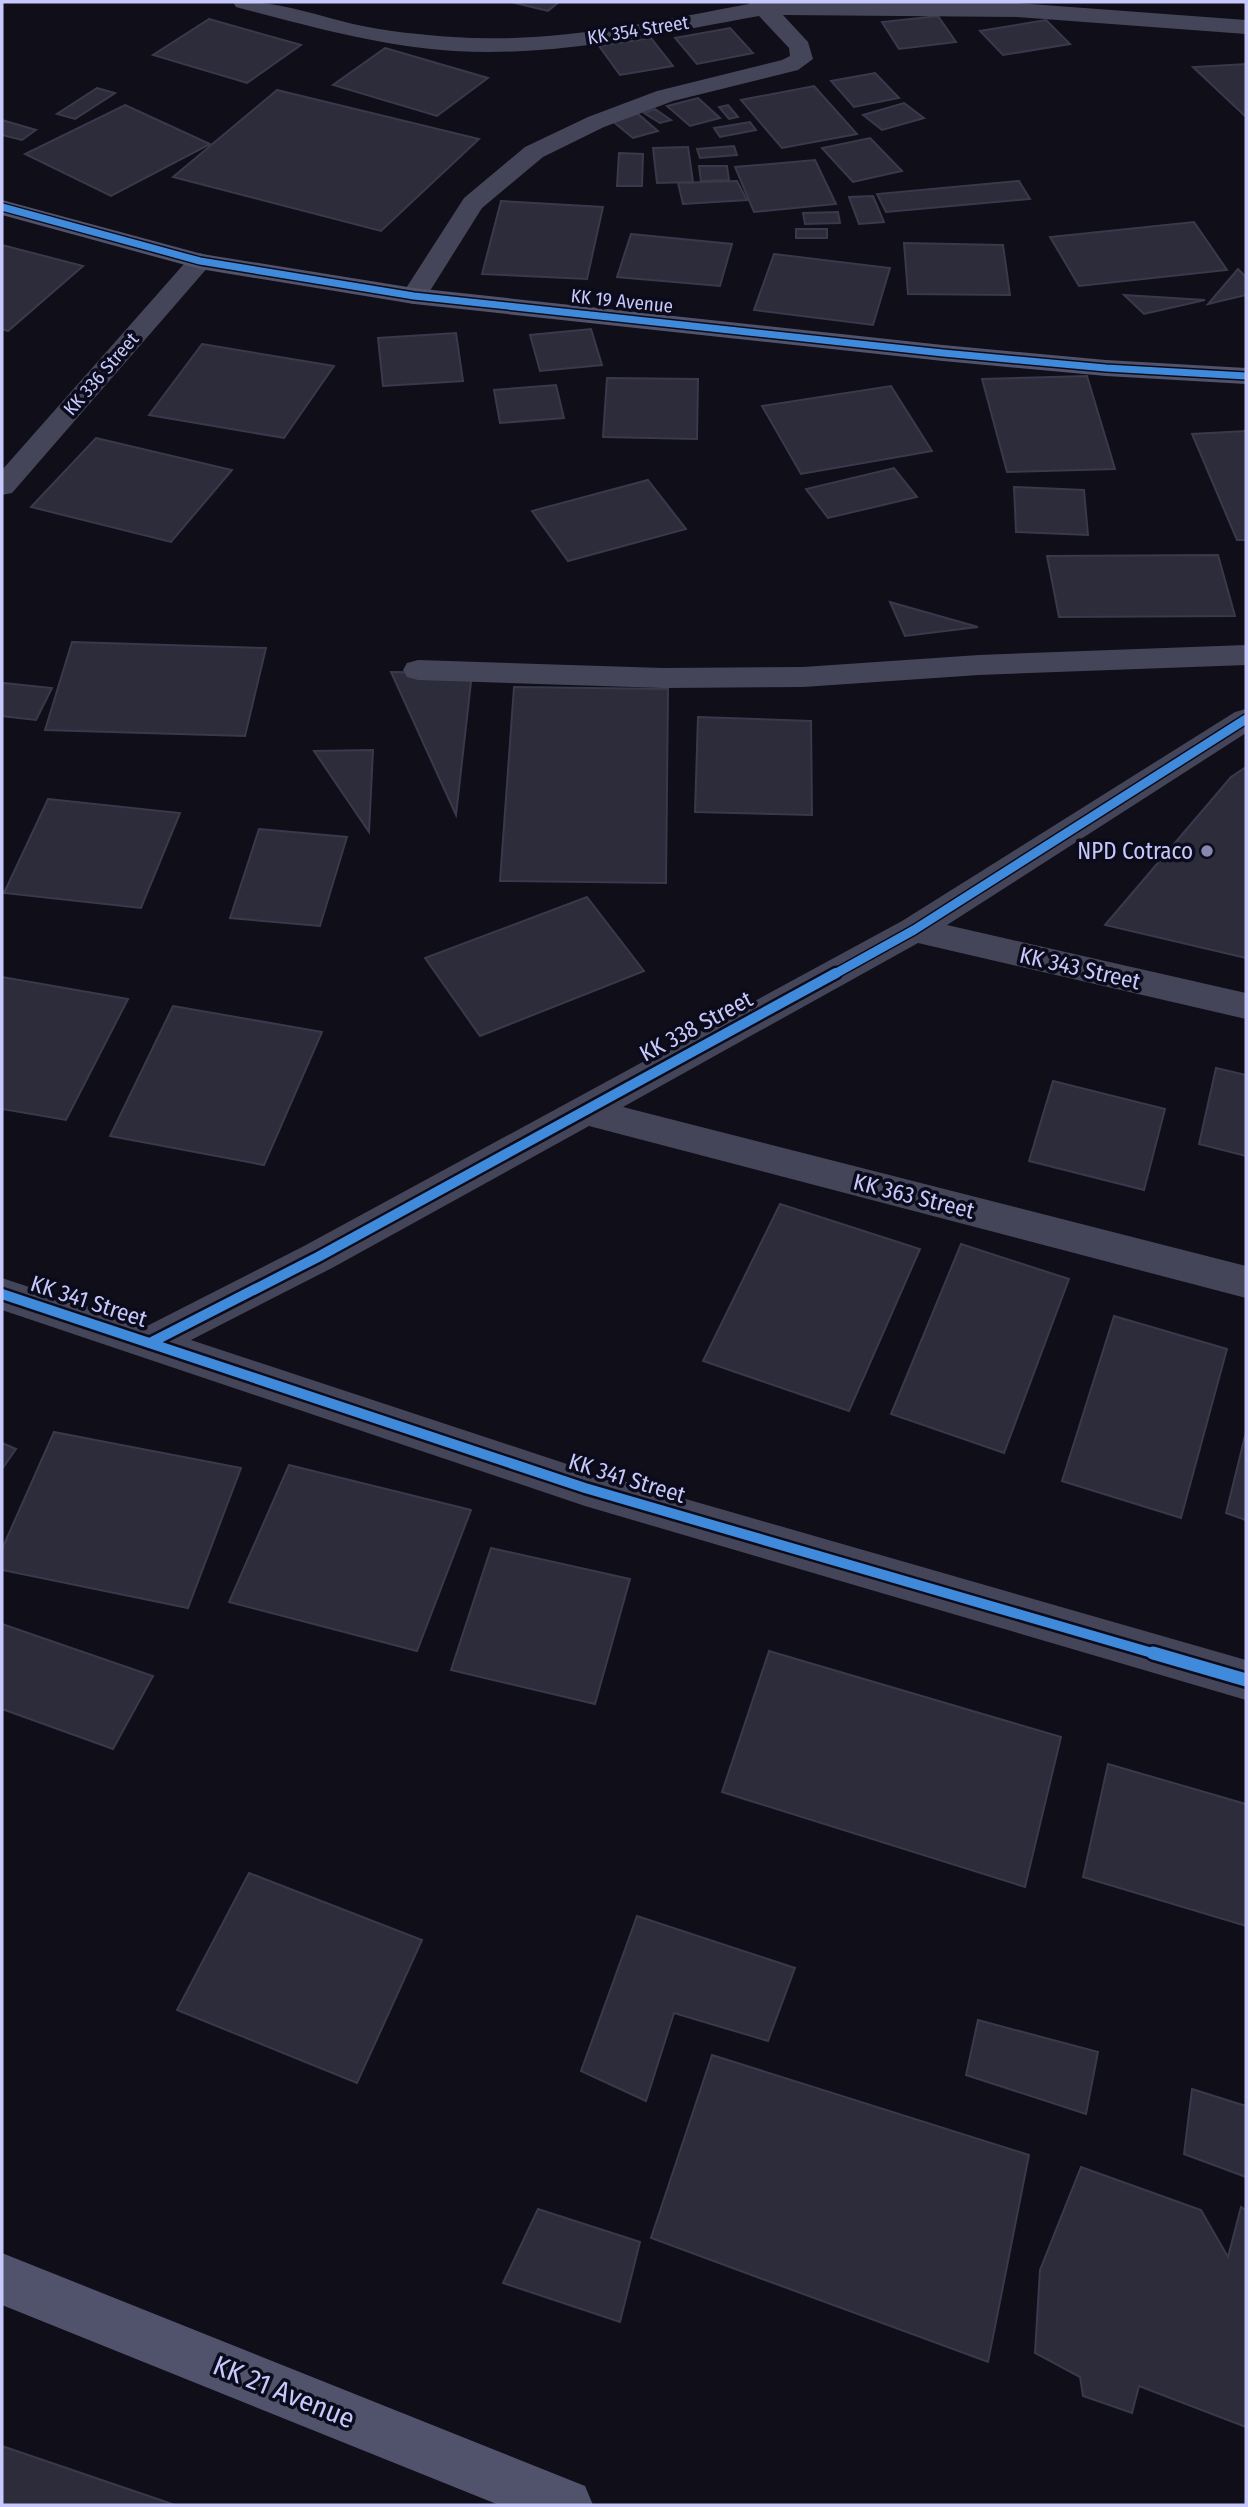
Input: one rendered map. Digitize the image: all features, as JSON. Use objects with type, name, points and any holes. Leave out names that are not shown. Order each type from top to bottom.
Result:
[{"type":"street","name":"KK 354 Street","points":[[244,2],[355,31],[465,44],[515,45],[605,37],[762,5],[1017,10],[1246,27]]},
{"type":"street","points":[[414,296],[473,203],[534,152],[596,122],[665,96],[790,65],[802,59],[800,47],[762,5]]},
{"type":"street","name":"KK 19 Avenue","points":[[2,207],[200,261],[414,296],[943,353],[1107,368],[1246,376]]},
{"type":"street","name":"KK 336 Street","points":[[2,487],[200,261]]},
{"type":"street","points":[[418,670],[663,678],[803,677],[979,665],[1246,655]]},
{"type":"street","name":"KK 338 Street","points":[[150,1343],[318,1257],[582,1110],[795,998],[914,930],[1246,719]]},
{"type":"street","name":"KK 343 Street","points":[[914,930],[1246,1006]]},
{"type":"street","name":"KK 363 Street","points":[[582,1110],[1246,1282]]},
{"type":"street","name":"KK 341 Street","points":[[2,1294],[585,1488],[1246,1680]]},
{"type":"street","name":"KK 21 Avenue","points":[[2,2279],[566,2505]]},
{"type":"building","points":[[511,2],[559,2],[548,11]]},
{"type":"building","points":[[938,16],[956,42],[899,49],[882,22]]},
{"type":"building","points":[[209,19],[301,45],[247,83],[153,55]]},
{"type":"building","points":[[1046,20],[1070,44],[1003,55],[980,31]]},
{"type":"building","points":[[730,28],[753,53],[697,64],[675,38]]},
{"type":"building","points":[[651,38],[673,66],[620,75],[599,46]]},
{"type":"building","points":[[385,48],[488,78],[437,116],[333,85]]},
{"type":"building","points":[[1246,64],[1246,117],[1193,67]]},
{"type":"building","points":[[875,73],[899,98],[854,107],[831,81]]},
{"type":"building","points":[[814,86],[857,134],[782,148],[741,100]]},
{"type":"building","points":[[97,88],[115,93],[75,119],[57,114]]},
{"type":"building","points":[[277,90],[479,139],[381,231],[173,177]]},
{"type":"building","points":[[698,98],[720,118],[690,126],[667,106]]},
{"type":"building","points":[[904,103],[924,118],[882,130],[863,115]]},
{"type":"building","points":[[125,105],[210,144],[111,196],[25,154]]},
{"type":"building","points":[[728,105],[738,117],[729,119],[719,107]]},
{"type":"building","points":[[655,109],[671,120],[660,123],[644,113]]},
{"type":"building","points":[[637,113],[658,131],[633,138],[611,120]]},
{"type":"building","points":[[2,120],[36,130],[22,140],[2,135]]},
{"type":"building","points":[[750,122],[756,130],[720,137],[714,128]]},
{"type":"building","points":[[870,138],[902,171],[853,182],[822,148]]},
{"type":"building","points":[[734,146],[737,155],[700,158],[697,149]]},
{"type":"building","points":[[688,147],[693,182],[657,183],[653,148]]},
{"type":"building","points":[[619,153],[643,154],[642,186],[617,186]]},
{"type":"building","points":[[815,160],[836,204],[754,212],[735,167]]},
{"type":"building","points":[[699,166],[727,166],[729,180],[701,181]]},
{"type":"building","points":[[737,181],[747,200],[683,204],[678,183]]},
{"type":"building","points":[[1019,181],[1030,199],[886,212],[877,194]]},
{"type":"building","points":[[873,196],[884,222],[859,224],[849,197]]},
{"type":"building","points":[[501,201],[603,207],[587,279],[482,274]]},
{"type":"building","points":[[838,212],[840,223],[805,224],[803,213]]},
{"type":"building","points":[[1194,222],[1227,270],[1079,286],[1050,237]]},
{"type":"building","points":[[796,229],[827,229],[827,238],[796,238]]},
{"type":"building","points":[[631,234],[732,244],[720,286],[617,277]]},
{"type":"building","points":[[904,243],[1003,245],[1010,295],[908,294]]},
{"type":"building","points":[[2,245],[83,266],[8,331],[2,329]]},
{"type":"building","points":[[774,254],[890,268],[873,325],[754,310]]},
{"type":"building","points":[[1238,269],[1246,277],[1246,295],[1208,304]]},
{"type":"building","points":[[1124,295],[1205,300],[1144,314]]},
{"type":"building","points":[[591,329],[602,365],[540,371],[530,335]]},
{"type":"building","points":[[456,333],[463,381],[383,386],[378,338]]},
{"type":"building","points":[[202,344],[334,366],[284,438],[149,415]]},
{"type":"building","points":[[1087,376],[1115,469],[1007,472],[982,379]]},
{"type":"building","points":[[607,378],[698,379],[697,439],[603,437]]},
{"type":"building","points":[[556,385],[564,418],[500,423],[494,390]]},
{"type":"building","points":[[891,386],[932,451],[801,474],[762,406]]},
{"type":"building","points":[[1246,431],[1246,540],[1237,540],[1192,434]]},
{"type":"building","points":[[96,438],[232,470],[171,542],[31,507]]},
{"type":"building","points":[[894,468],[917,497],[828,518],[806,489]]},
{"type":"building","points":[[648,480],[686,529],[568,561],[532,511]]},
{"type":"building","points":[[1014,487],[1084,490],[1088,535],[1016,532]]},
{"type":"building","points":[[1218,555],[1235,616],[1059,617],[1047,556]]},
{"type":"building","points":[[890,602],[978,627],[905,636]]},
{"type":"building","points":[[72,642],[266,648],[245,736],[45,730]]},
{"type":"building","points":[[391,672],[472,673],[456,815]]},
{"type":"building","points":[[4,683],[52,688],[36,720],[2,716]]},
{"type":"building","points":[[514,687],[668,689],[666,883],[500,881]]},
{"type":"building","points":[[698,717],[811,721],[812,815],[695,812]]},
{"type":"building","points":[[373,750],[369,832],[314,751]]},
{"type":"building","name":"NPD Cotraco","points":[[1246,767],[1246,958],[1105,925],[1231,777]]},
{"type":"building","points":[[48,799],[180,813],[141,908],[4,893]]},
{"type":"building","points":[[259,829],[347,837],[320,926],[230,918]]},
{"type":"building","points":[[587,897],[644,971],[480,1036],[425,958]]},
{"type":"building","points":[[2,977],[128,999],[66,1120],[2,1109]]},
{"type":"building","points":[[173,1006],[322,1032],[264,1165],[110,1136]]},
{"type":"building","points":[[1216,1068],[1246,1075],[1246,1156],[1199,1144]]},
{"type":"building","points":[[1053,1081],[1165,1109],[1144,1190],[1029,1161]]},
{"type":"building","points":[[780,1204],[920,1249],[849,1411],[703,1361]]},
{"type":"building","points":[[961,1244],[1069,1279],[1004,1453],[891,1414]]},
{"type":"building","points":[[1114,1316],[1227,1349],[1181,1518],[1062,1481]]},
{"type":"building","points":[[54,1432],[241,1468],[188,1608],[2,1570],[2,1549]]},
{"type":"building","points":[[1246,1432],[1246,1520],[1226,1513]]},
{"type":"building","points":[[2,1443],[16,1449],[2,1469]]},
{"type":"building","points":[[289,1465],[471,1510],[417,1651],[229,1602]]},
{"type":"building","points":[[491,1548],[630,1579],[595,1704],[451,1670]]},
{"type":"building","points":[[2,1624],[153,1676],[113,1749],[2,1709]]},
{"type":"building","points":[[769,1651],[1061,1737],[1025,1887],[722,1792]]},
{"type":"building","points":[[1108,1764],[1246,1804],[1246,1926],[1083,1877]]},
{"type":"building","points":[[249,1873],[422,1940],[357,2083],[177,2010]]},
{"type":"building","points":[[637,1916],[795,1968],[768,2041],[674,2013],[646,2101],[581,2071]]},
{"type":"building","points":[[978,2020],[1098,2052],[1086,2114],[966,2075]]},
{"type":"building","points":[[712,2055],[1029,2155],[988,2362],[651,2238]]},
{"type":"building","points":[[1192,2089],[1246,2106],[1246,2177],[1184,2154]]},
{"type":"building","points":[[1081,2167],[1201,2210],[1228,2257],[1241,2207],[1246,2210],[1246,2427],[1139,2386],[1132,2413],[1083,2396],[1080,2377],[1035,2353],[1040,2270]]},
{"type":"building","points":[[538,2209],[640,2242],[620,2322],[503,2283]]},
{"type":"building","points":[[2,2446],[175,2505],[2,2505]]},
{"type":"cycle path","points":[[2,207],[200,261],[414,296],[943,353],[1106,368],[1246,376]]},
{"type":"cycle path","points":[[150,1343],[318,1257],[914,930],[1246,719]]},
{"type":"cycle path","points":[[2,1294],[585,1488],[1246,1680]]},
{"type":"place","name":"NPD Cotraco","points":[[1207,851]]}]
